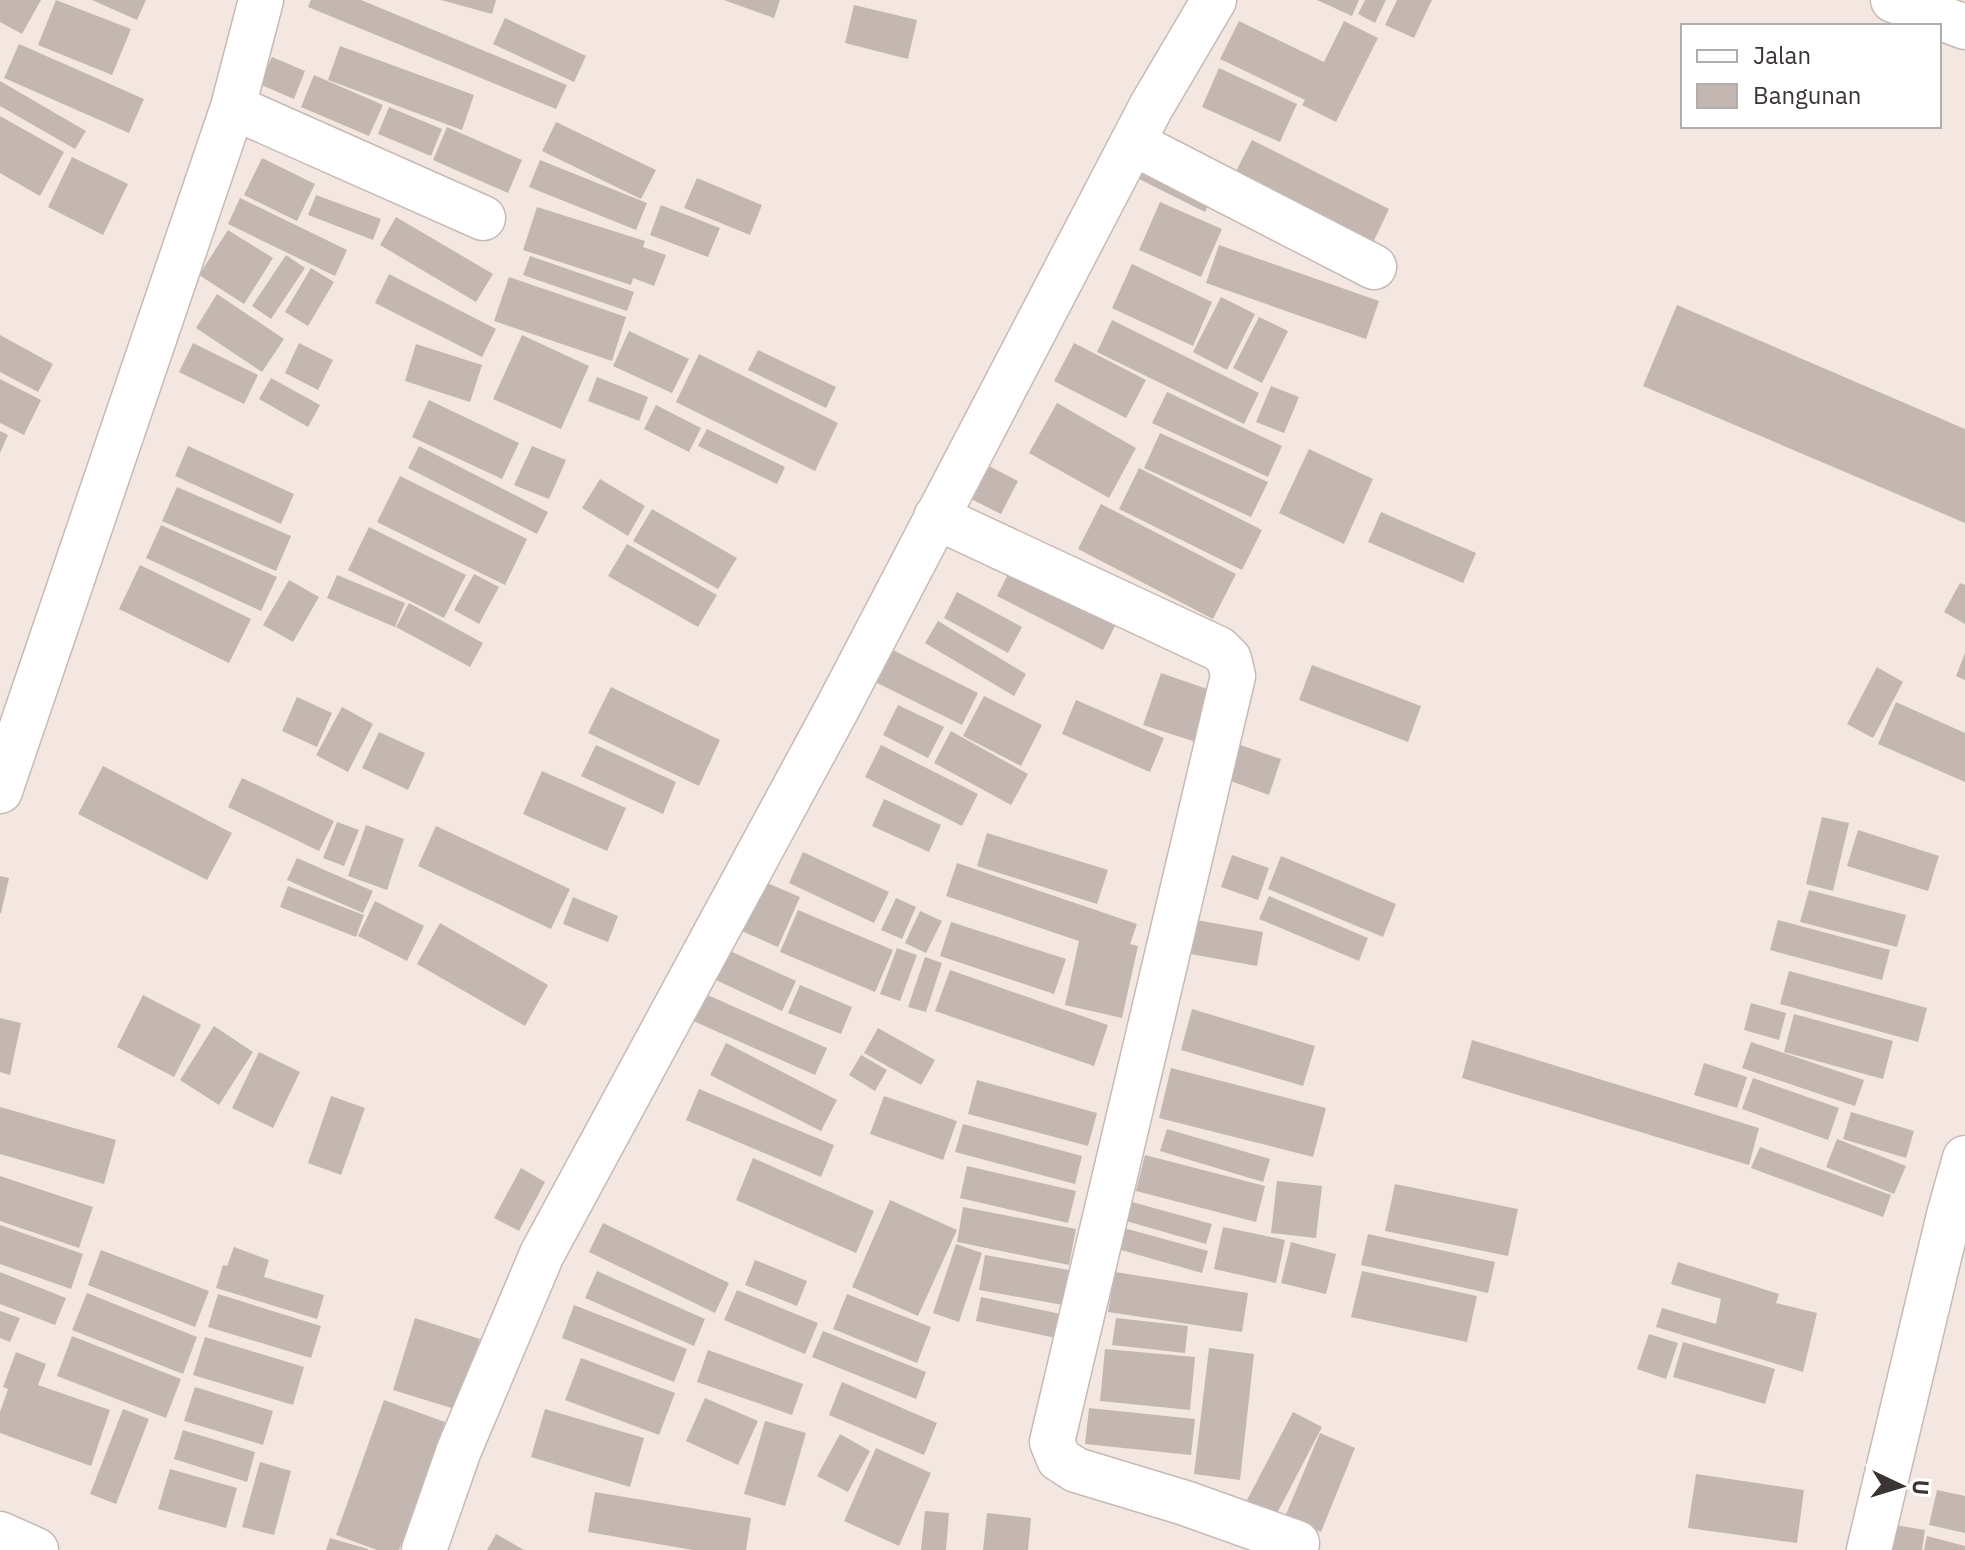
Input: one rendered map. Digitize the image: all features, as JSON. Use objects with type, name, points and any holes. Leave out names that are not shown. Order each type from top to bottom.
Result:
[{"type":"street","points":[[0,791],[233,107],[261,0]]},
{"type":"street","points":[[424,1550],[459,1450],[542,1254],[838,707],[1133,143],[1214,0]]},
{"type":"street","points":[[1893,0],[1965,27]]},
{"type":"street","points":[[233,107],[483,218]]},
{"type":"street","points":[[1133,143],[1374,267]]},
{"type":"street","points":[[936,517],[1219,649],[1229,659],[1233,676],[1052,1442],[1059,1459],[1076,1470],[1185,1503],[1297,1543]]},
{"type":"street","points":[[1869,1550],[1965,1158]]},
{"type":"street","points":[[0,1534],[36,1550]]},
{"type":"building","points":[[0,0],[41,0],[22,34],[0,22]]},
{"type":"building","points":[[56,0],[131,29],[112,75],[38,45]]},
{"type":"building","points":[[92,0],[146,0],[137,20]]},
{"type":"building","points":[[311,0],[361,0],[567,85],[556,109],[308,7]]},
{"type":"building","points":[[441,0],[496,0],[492,14]]},
{"type":"building","points":[[724,0],[780,0],[774,18]]},
{"type":"building","points":[[1317,0],[1359,0],[1352,16]]},
{"type":"building","points":[[1365,0],[1386,0],[1375,23],[1358,14]]},
{"type":"building","points":[[1397,0],[1432,0],[1414,38],[1385,25]]},
{"type":"building","points":[[854,5],[917,20],[908,59],[845,43]]},
{"type":"building","points":[[505,18],[586,56],[574,82],[493,44]]},
{"type":"building","points":[[1239,21],[1324,62],[1344,21],[1378,38],[1336,122],[1302,105],[1305,100],[1220,59]]},
{"type":"building","points":[[19,44],[144,99],[129,133],[4,78]]},
{"type":"building","points":[[340,46],[474,95],[462,130],[328,80]]},
{"type":"building","points":[[272,57],[305,71],[294,99],[259,84]]},
{"type":"building","points":[[1219,68],[1297,104],[1280,142],[1202,107]]},
{"type":"building","points":[[314,75],[383,105],[369,136],[301,107]]},
{"type":"building","points":[[0,81],[86,131],[75,149],[0,106]]},
{"type":"building","points":[[389,107],[442,129],[431,156],[378,134]]},
{"type":"building","points":[[0,116],[64,152],[40,196],[0,173]]},
{"type":"building","points":[[556,122],[656,170],[641,199],[542,151]]},
{"type":"building","points":[[447,127],[522,160],[508,193],[433,160]]},
{"type":"building","points":[[1252,140],[1389,209],[1371,247],[1232,179]]},
{"type":"building","points":[[1142,153],[1216,189],[1205,212],[1131,175]]},
{"type":"building","points":[[72,157],[128,184],[103,235],[48,207]]},
{"type":"building","points":[[262,158],[315,184],[297,221],[244,195]]},
{"type":"building","points":[[540,160],[647,203],[636,230],[529,187]]},
{"type":"building","points":[[697,178],[762,205],[750,235],[684,208]]},
{"type":"building","points":[[316,195],[381,219],[373,240],[308,215]]},
{"type":"building","points":[[240,198],[347,250],[335,276],[228,224]]},
{"type":"building","points":[[1160,202],[1222,229],[1201,277],[1139,250]]},
{"type":"building","points":[[661,205],[720,228],[708,257],[650,235]]},
{"type":"building","points":[[537,207],[645,241],[643,247],[666,255],[654,286],[633,278],[631,285],[523,250]]},
{"type":"building","points":[[396,217],[493,274],[476,302],[380,245]]},
{"type":"building","points":[[228,230],[273,258],[244,304],[199,275]]},
{"type":"building","points":[[1219,245],[1379,301],[1366,339],[1206,283]]},
{"type":"building","points":[[286,255],[305,268],[271,319],[252,306]]},
{"type":"building","points":[[530,256],[634,292],[627,311],[523,275]]},
{"type":"building","points":[[1132,264],[1212,302],[1193,346],[1112,308]]},
{"type":"building","points":[[311,268],[334,282],[308,326],[285,312]]},
{"type":"building","points":[[389,274],[496,329],[482,357],[375,303]]},
{"type":"building","points":[[509,277],[626,317],[612,361],[494,321]]},
{"type":"building","points":[[217,294],[284,339],[262,372],[196,328]]},
{"type":"building","points":[[1221,297],[1255,314],[1227,370],[1193,352]]},
{"type":"building","points":[[1677,305],[1965,429],[1965,523],[1643,386]]},
{"type":"building","points":[[1259,317],[1288,331],[1262,383],[1233,368]]},
{"type":"building","points":[[1112,320],[1259,393],[1244,424],[1097,352]]},
{"type":"building","points":[[629,331],[689,359],[672,393],[613,366]]},
{"type":"building","points":[[0,335],[53,364],[38,392],[0,372]]},
{"type":"building","points":[[522,335],[589,366],[561,429],[493,399]]},
{"type":"building","points":[[193,343],[258,375],[244,404],[179,372]]},
{"type":"building","points":[[299,343],[333,360],[318,390],[285,373]]},
{"type":"building","points":[[1074,343],[1146,380],[1126,418],[1054,381]]},
{"type":"building","points":[[416,344],[482,365],[470,402],[405,381]]},
{"type":"building","points":[[758,350],[836,387],[826,408],[748,370]]},
{"type":"building","points":[[699,354],[838,423],[815,471],[676,402]]},
{"type":"building","points":[[597,377],[648,397],[639,421],[588,401]]},
{"type":"building","points":[[271,378],[320,405],[308,427],[259,399]]},
{"type":"building","points":[[0,379],[41,400],[24,435],[0,423]]},
{"type":"building","points":[[1271,386],[1299,397],[1284,433],[1256,422]]},
{"type":"building","points":[[1167,392],[1282,446],[1268,477],[1152,423]]},
{"type":"building","points":[[429,400],[519,443],[502,479],[412,437]]},
{"type":"building","points":[[1057,403],[1136,448],[1109,498],[1029,453]]},
{"type":"building","points":[[656,405],[701,428],[689,452],[644,429]]},
{"type":"building","points":[[707,429],[785,467],[777,484],[698,446]]},
{"type":"building","points":[[0,431],[8,435],[0,453]]},
{"type":"building","points":[[1160,433],[1268,482],[1251,517],[1144,468]]},
{"type":"building","points":[[188,446],[294,494],[281,524],[175,476]]},
{"type":"building","points":[[419,446],[548,512],[537,534],[408,468]]},
{"type":"building","points":[[532,446],[566,460],[549,499],[514,485]]},
{"type":"building","points":[[1309,449],[1373,479],[1344,544],[1279,513]]},
{"type":"building","points":[[983,463],[1018,481],[1001,514],[965,496]]},
{"type":"building","points":[[1139,468],[1262,530],[1242,570],[1119,509]]},
{"type":"building","points":[[400,476],[527,539],[505,585],[377,522]]},
{"type":"building","points":[[600,479],[645,506],[628,536],[582,508]]},
{"type":"building","points":[[177,487],[291,536],[276,571],[162,521]]},
{"type":"building","points":[[1101,504],[1236,574],[1213,619],[1078,549]]},
{"type":"building","points":[[652,509],[737,558],[718,589],[633,541]]},
{"type":"building","points":[[1381,512],[1476,553],[1463,583],[1368,542]]},
{"type":"building","points":[[161,525],[277,577],[261,611],[146,558]]},
{"type":"building","points":[[369,527],[466,575],[444,618],[348,570]]},
{"type":"building","points":[[627,544],[717,595],[698,627],[608,576]]},
{"type":"building","points":[[1014,562],[1120,616],[1103,650],[997,596]]},
{"type":"building","points":[[140,565],[251,619],[229,663],[119,609]]},
{"type":"building","points":[[474,574],[499,587],[479,624],[454,610]]},
{"type":"building","points":[[337,575],[405,603],[395,627],[327,598]]},
{"type":"building","points":[[289,580],[319,597],[293,642],[263,625]]},
{"type":"building","points":[[1960,583],[1965,585],[1965,624],[1944,612]]},
{"type":"building","points":[[957,592],[1022,627],[1008,653],[944,618]]},
{"type":"building","points":[[409,603],[483,643],[470,667],[396,627]]},
{"type":"building","points":[[938,621],[1026,674],[1014,696],[925,643]]},
{"type":"building","points":[[881,644],[978,693],[962,725],[865,677]]},
{"type":"building","points":[[1965,653],[1965,680],[1956,676]]},
{"type":"building","points":[[1312,665],[1421,706],[1408,742],[1299,700]]},
{"type":"building","points":[[1877,667],[1903,682],[1873,738],[1847,724]]},
{"type":"building","points":[[1161,673],[1213,691],[1196,742],[1143,725]]},
{"type":"building","points":[[611,687],[720,740],[699,786],[588,733]]},
{"type":"building","points":[[984,696],[1042,725],[1021,766],[963,736]]},
{"type":"building","points":[[297,697],[332,713],[317,747],[282,731]]},
{"type":"building","points":[[1076,700],[1164,738],[1150,772],[1062,734]]},
{"type":"building","points":[[1896,702],[1965,733],[1965,782],[1878,744]]},
{"type":"building","points":[[898,705],[944,727],[928,758],[883,735]]},
{"type":"building","points":[[342,707],[373,724],[348,772],[316,755]]},
{"type":"building","points":[[951,731],[1028,774],[1011,805],[934,763]]},
{"type":"building","points":[[379,732],[425,753],[408,790],[362,768]]},
{"type":"building","points":[[1229,741],[1281,759],[1269,795],[1217,776]]},
{"type":"building","points":[[596,745],[676,782],[663,814],[581,776]]},
{"type":"building","points":[[881,745],[978,794],[962,826],[865,777]]},
{"type":"building","points":[[103,766],[232,833],[207,880],[78,814]]},
{"type":"building","points":[[542,771],[626,808],[607,851],[523,814]]},
{"type":"building","points":[[242,778],[334,821],[319,851],[228,807]]},
{"type":"building","points":[[884,799],[941,825],[929,852],[872,826]]},
{"type":"building","points":[[1822,817],[1849,823],[1833,891],[1806,884]]},
{"type":"building","points":[[337,822],[359,830],[344,866],[323,858]]},
{"type":"building","points":[[366,825],[404,839],[387,890],[348,876]]},
{"type":"building","points":[[436,826],[570,889],[551,929],[418,866]]},
{"type":"building","points":[[1858,830],[1939,856],[1928,891],[1847,866]]},
{"type":"building","points":[[987,833],[1108,870],[1097,904],[977,866]]},
{"type":"building","points":[[803,852],[889,892],[874,923],[789,883]]},
{"type":"building","points":[[1232,855],[1269,868],[1258,900],[1221,887]]},
{"type":"building","points":[[1281,856],[1396,904],[1383,937],[1268,889]]},
{"type":"building","points":[[297,858],[373,891],[363,913],[287,880]]},
{"type":"building","points":[[957,863],[1137,924],[1130,944],[1138,946],[1122,1018],[1065,1005],[1079,941],[946,896]]},
{"type":"building","points":[[0,876],[9,878],[1,913],[0,913]]},
{"type":"building","points":[[765,882],[800,897],[778,947],[742,931]]},
{"type":"building","points":[[288,886],[364,915],[356,937],[280,907]]},
{"type":"building","points":[[1809,890],[1906,915],[1897,947],[1800,922]]},
{"type":"building","points":[[1269,896],[1368,938],[1359,961],[1259,919]]},
{"type":"building","points":[[573,897],[618,916],[608,942],[563,924]]},
{"type":"building","points":[[896,898],[916,907],[902,939],[881,930]]},
{"type":"building","points":[[375,901],[424,926],[407,961],[358,936]]},
{"type":"building","points":[[798,910],[893,950],[875,992],[780,952]]},
{"type":"building","points":[[920,911],[942,921],[926,953],[905,943]]},
{"type":"building","points":[[1191,919],[1263,932],[1257,966],[1185,953]]},
{"type":"building","points":[[1778,920],[1890,950],[1882,980],[1770,950]]},
{"type":"building","points":[[951,922],[1066,959],[1054,994],[940,956]]},
{"type":"building","points":[[440,923],[548,985],[525,1026],[417,964]]},
{"type":"building","points":[[897,948],[917,955],[900,1001],[880,994]]},
{"type":"building","points":[[730,951],[796,981],[782,1011],[716,980]]},
{"type":"building","points":[[925,957],[942,963],[926,1012],[908,1007]]},
{"type":"building","points":[[950,970],[1108,1025],[1094,1066],[935,1011]]},
{"type":"building","points":[[1789,971],[1927,1008],[1918,1042],[1780,1004]]},
{"type":"building","points":[[800,985],[852,1007],[841,1034],[788,1013]]},
{"type":"building","points":[[703,993],[827,1048],[815,1075],[691,1020]]},
{"type":"building","points":[[143,995],[201,1025],[174,1077],[117,1047]]},
{"type":"building","points":[[1751,1003],[1786,1013],[1779,1040],[1744,1030]]},
{"type":"building","points":[[1192,1009],[1315,1046],[1303,1086],[1181,1050]]},
{"type":"building","points":[[1794,1014],[1893,1041],[1883,1079],[1784,1052]]},
{"type":"building","points":[[0,1018],[21,1023],[10,1075],[0,1072]]},
{"type":"building","points":[[214,1026],[253,1052],[219,1105],[180,1080]]},
{"type":"building","points":[[878,1028],[935,1060],[921,1085],[864,1053]]},
{"type":"building","points":[[1472,1040],[1759,1128],[1749,1165],[1462,1078]]},
{"type":"building","points":[[1751,1042],[1864,1080],[1855,1106],[1742,1068]]},
{"type":"building","points":[[726,1043],[837,1100],[821,1131],[710,1075]]},
{"type":"building","points":[[259,1052],[300,1072],[273,1128],[232,1108]]},
{"type":"building","points":[[861,1055],[887,1070],[875,1091],[849,1075]]},
{"type":"building","points":[[1704,1063],[1747,1077],[1737,1108],[1694,1095]]},
{"type":"building","points":[[1171,1068],[1326,1108],[1313,1157],[1159,1118]]},
{"type":"building","points":[[1753,1078],[1839,1108],[1828,1140],[1742,1109]]},
{"type":"building","points":[[977,1080],[1097,1113],[1088,1146],[968,1114]]},
{"type":"building","points":[[699,1089],[834,1145],[821,1177],[686,1120]]},
{"type":"building","points":[[331,1096],[365,1108],[341,1175],[308,1163]]},
{"type":"building","points":[[884,1096],[957,1121],[943,1160],[870,1134]]},
{"type":"building","points":[[0,1107],[116,1140],[104,1184],[0,1154]]},
{"type":"building","points":[[1851,1112],[1914,1131],[1906,1158],[1843,1139]]},
{"type":"building","points":[[963,1124],[1082,1156],[1075,1184],[955,1152]]},
{"type":"building","points":[[1167,1129],[1270,1159],[1263,1182],[1160,1151]]},
{"type":"building","points":[[1837,1139],[1906,1166],[1894,1194],[1826,1167]]},
{"type":"building","points":[[1760,1147],[1891,1195],[1883,1217],[1751,1168]]},
{"type":"building","points":[[1145,1155],[1265,1186],[1256,1222],[1136,1191]]},
{"type":"building","points":[[753,1158],[874,1211],[856,1253],[736,1200]]},
{"type":"building","points":[[967,1166],[1076,1191],[1068,1223],[960,1198]]},
{"type":"building","points":[[521,1168],[545,1182],[519,1231],[494,1218]]},
{"type":"building","points":[[0,1176],[93,1207],[79,1248],[0,1221]]},
{"type":"building","points":[[1277,1181],[1322,1186],[1316,1238],[1271,1233]]},
{"type":"building","points":[[1395,1184],[1518,1209],[1508,1256],[1385,1231]]},
{"type":"building","points":[[890,1200],[957,1230],[918,1316],[852,1287]]},
{"type":"building","points":[[1132,1202],[1212,1224],[1206,1244],[1126,1221]]},
{"type":"building","points":[[963,1207],[1076,1229],[1069,1265],[957,1242]]},
{"type":"building","points":[[603,1223],[729,1283],[715,1313],[589,1252]]},
{"type":"building","points":[[0,1225],[83,1254],[71,1289],[0,1264]]},
{"type":"building","points":[[1120,1227],[1208,1251],[1202,1273],[1114,1248]]},
{"type":"building","points":[[1223,1227],[1285,1240],[1276,1283],[1214,1269]]},
{"type":"building","points":[[1368,1234],[1495,1262],[1488,1293],[1361,1265]]},
{"type":"building","points":[[1291,1242],[1336,1254],[1326,1294],[1281,1283]]},
{"type":"building","points":[[956,1244],[982,1253],[959,1322],[933,1313]]},
{"type":"building","points":[[234,1247],[269,1260],[264,1277],[324,1295],[317,1319],[216,1288],[223,1265],[227,1266]]},
{"type":"building","points":[[101,1250],[209,1291],[195,1327],[88,1285]]},
{"type":"building","points":[[985,1255],[1080,1272],[1074,1307],[979,1290]]},
{"type":"building","points":[[755,1260],[807,1281],[797,1306],[745,1285]]},
{"type":"building","points":[[1678,1262],[1779,1294],[1776,1303],[1817,1313],[1803,1372],[1656,1327],[1662,1308],[1716,1324],[1721,1299],[1671,1284]]},
{"type":"building","points":[[597,1271],[705,1319],[694,1346],[585,1298]]},
{"type":"building","points":[[1362,1271],[1477,1296],[1467,1342],[1351,1317]]},
{"type":"building","points":[[0,1272],[66,1298],[55,1325],[0,1304]]},
{"type":"building","points":[[1115,1272],[1248,1293],[1242,1332],[1108,1312]]},
{"type":"building","points":[[737,1290],[818,1323],[805,1354],[724,1320]]},
{"type":"building","points":[[87,1293],[197,1337],[183,1374],[72,1330]]},
{"type":"building","points":[[218,1294],[321,1326],[311,1358],[208,1327]]},
{"type":"building","points":[[847,1294],[931,1327],[917,1363],[833,1329]]},
{"type":"building","points":[[981,1297],[1070,1316],[1065,1340],[976,1321]]},
{"type":"building","points":[[574,1305],[687,1349],[674,1382],[562,1338]]},
{"type":"building","points":[[0,1311],[20,1318],[10,1342],[0,1338]]},
{"type":"building","points":[[415,1318],[480,1339],[458,1410],[393,1390]]},
{"type":"building","points":[[1116,1318],[1188,1326],[1185,1353],[1112,1345]]},
{"type":"building","points":[[823,1331],[926,1372],[916,1399],[812,1357]]},
{"type":"building","points":[[1649,1334],[1678,1343],[1666,1379],[1637,1369]]},
{"type":"building","points":[[72,1336],[181,1379],[166,1418],[57,1376]]},
{"type":"building","points":[[205,1337],[304,1367],[293,1405],[193,1375]]},
{"type":"building","points":[[1683,1342],[1775,1369],[1765,1404],[1673,1377]]},
{"type":"building","points":[[1209,1348],[1254,1354],[1240,1480],[1194,1474]]},
{"type":"building","points":[[1105,1349],[1195,1357],[1190,1410],[1100,1401]]},
{"type":"building","points":[[708,1350],[803,1384],[792,1415],[697,1382]]},
{"type":"building","points":[[16,1352],[46,1364],[38,1385],[110,1410],[91,1466],[0,1433],[0,1412],[8,1389],[3,1387]]},
{"type":"building","points":[[581,1358],[675,1393],[659,1435],[565,1400]]},
{"type":"building","points":[[842,1382],[937,1423],[924,1455],[829,1415]]},
{"type":"building","points":[[195,1387],[273,1411],[263,1445],[184,1421]]},
{"type":"building","points":[[705,1398],[758,1421],[738,1465],[686,1441]]},
{"type":"building","points":[[384,1400],[445,1422],[399,1550],[377,1550],[336,1535]]},
{"type":"building","points":[[1089,1408],[1195,1419],[1191,1455],[1085,1444]]},
{"type":"building","points":[[123,1409],[149,1419],[116,1504],[90,1494]]},
{"type":"building","points":[[545,1409],[644,1438],[630,1487],[531,1457]]},
{"type":"building","points":[[1293,1412],[1322,1427],[1274,1519],[1245,1504]]},
{"type":"building","points":[[765,1421],[806,1433],[785,1506],[744,1494]]},
{"type":"building","points":[[183,1430],[255,1452],[247,1482],[174,1459]]},
{"type":"building","points":[[1320,1433],[1355,1448],[1321,1532],[1285,1517]]},
{"type":"building","points":[[840,1434],[870,1451],[848,1492],[817,1476]]},
{"type":"building","points":[[876,1448],[931,1473],[899,1546],[844,1521]]},
{"type":"building","points":[[260,1462],[291,1471],[274,1535],[242,1527]]},
{"type":"building","points":[[170,1469],[237,1488],[226,1528],[158,1509]]},
{"type":"building","points":[[1696,1474],[1804,1490],[1797,1543],[1688,1528]]},
{"type":"building","points":[[1937,1490],[1965,1496],[1965,1533],[1929,1525]]},
{"type":"building","points":[[595,1492],[751,1518],[746,1550],[693,1550],[588,1532]]},
{"type":"building","points":[[925,1511],[949,1513],[946,1550],[921,1550]]},
{"type":"building","points":[[987,1513],[1031,1518],[1028,1550],[983,1550]]},
{"type":"building","points":[[1882,1523],[1925,1530],[1922,1550],[1878,1550]]},
{"type":"building","points":[[496,1534],[524,1550],[487,1550]]},
{"type":"building","points":[[1927,1536],[1965,1546],[1965,1550],[1924,1550]]},
{"type":"building","points":[[330,1538],[368,1549],[368,1550],[326,1550]]}]
